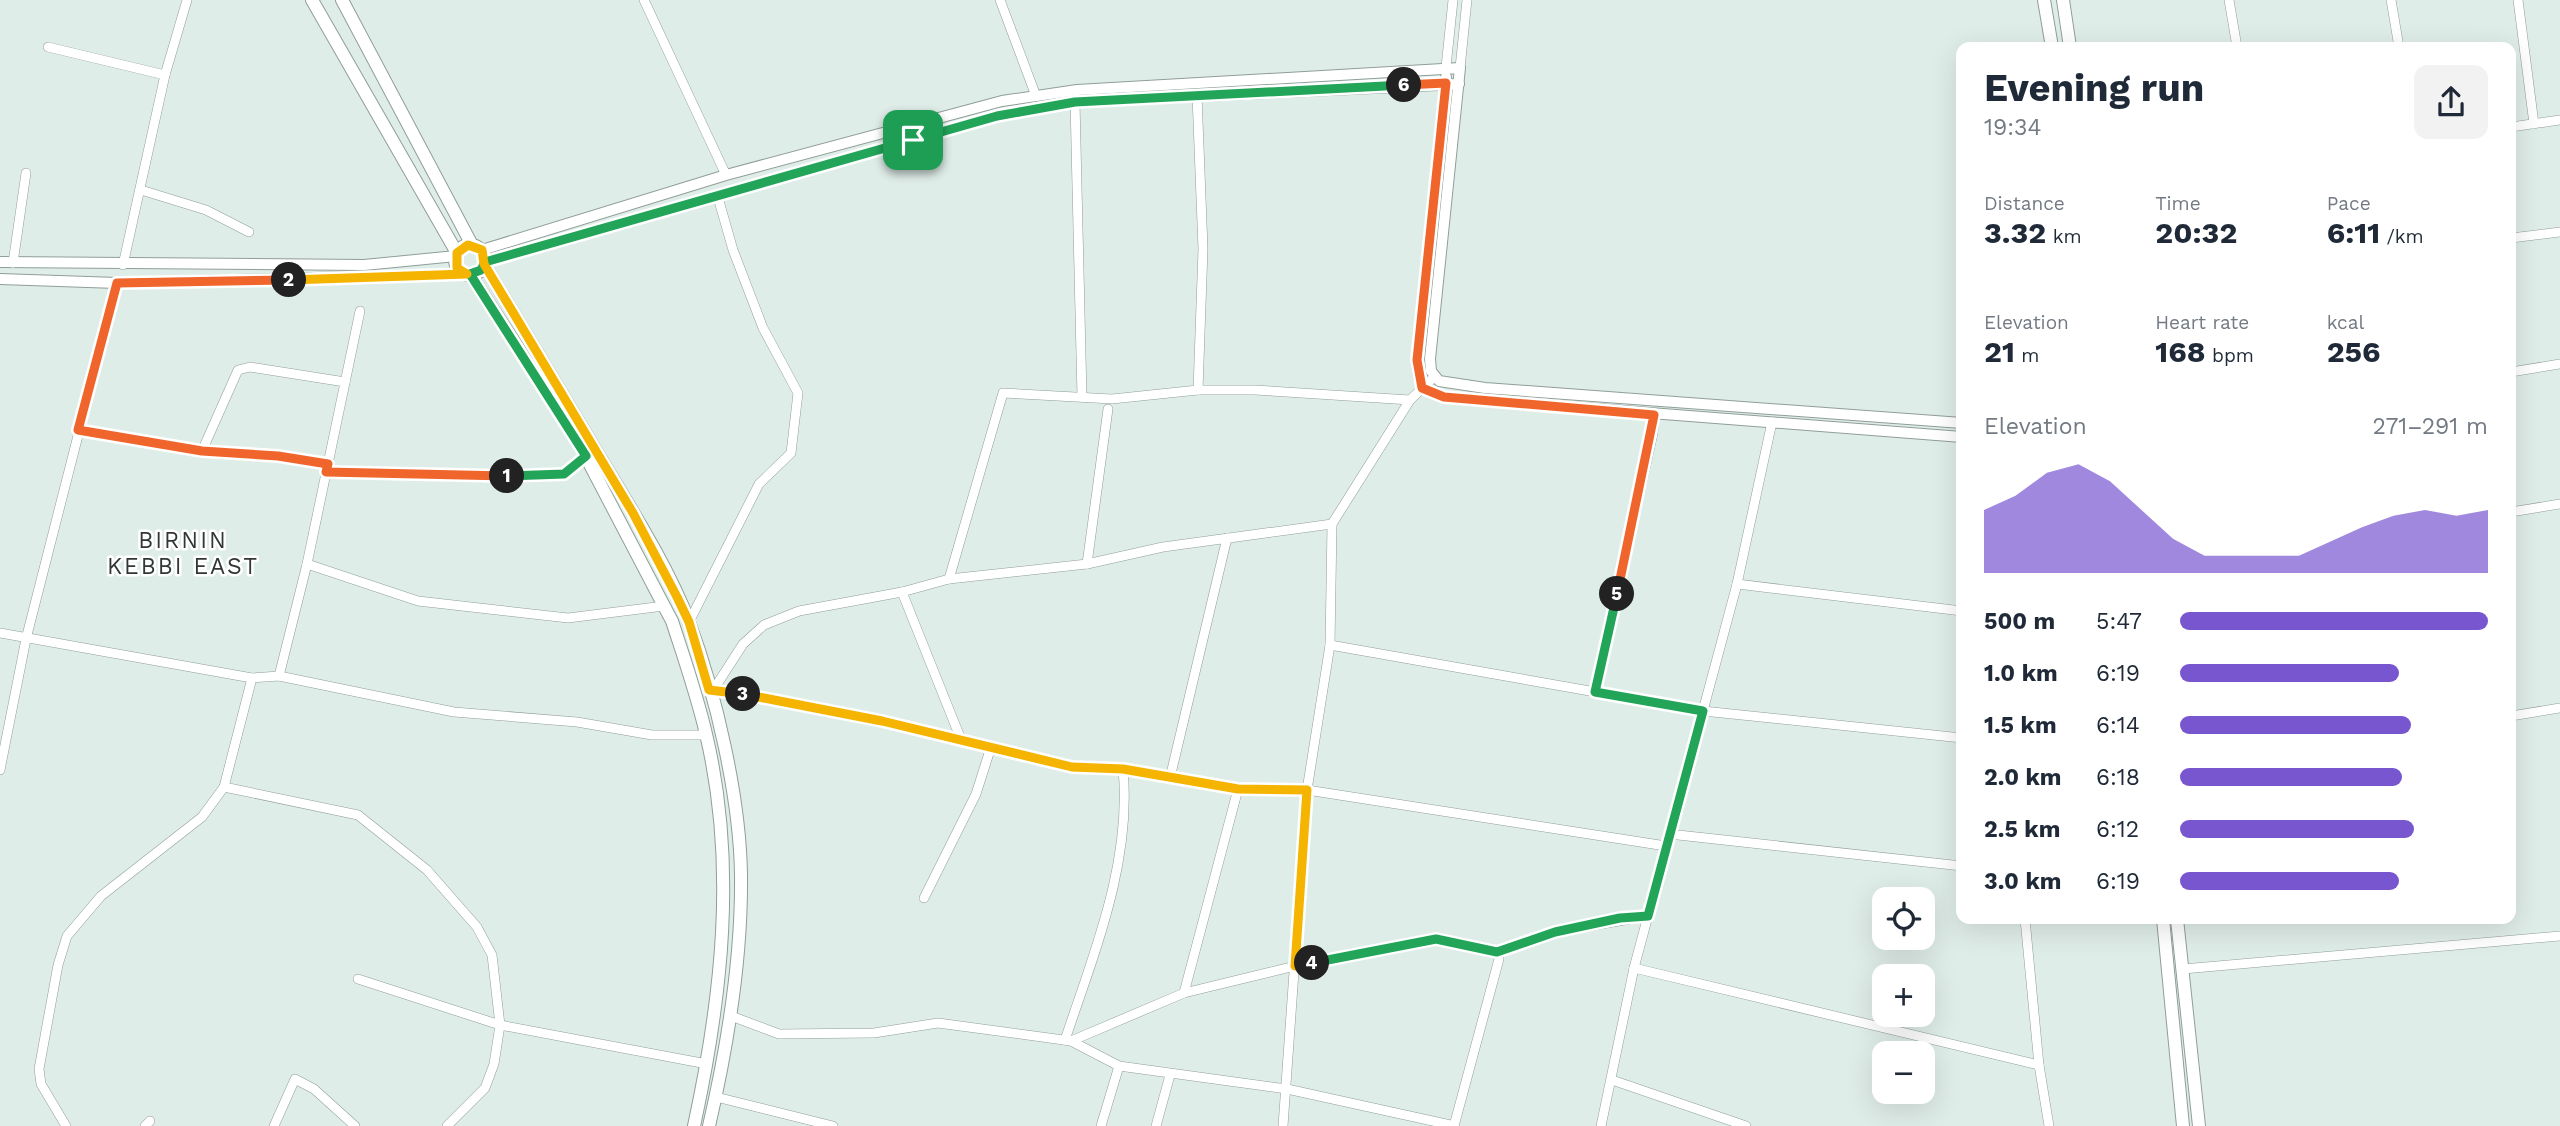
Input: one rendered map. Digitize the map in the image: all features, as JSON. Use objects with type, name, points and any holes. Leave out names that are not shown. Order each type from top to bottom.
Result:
[{"type":"main road","points":[[312,0],[456,255],[457,268],[468,274],[586,456],[672,621],[706,735],[720,822],[724,917],[707,1065],[694,1126]]},
{"type":"main road","points":[[342,0],[481,255],[633,513],[689,622],[713,690],[727,764],[741,872],[731,1016],[709,1126]]},
{"type":"main road","points":[[2044,0],[2051,42]]},
{"type":"main road","points":[[2063,0],[2069,42]]},
{"type":"main road","points":[[456,255],[463,246],[481,255]]},
{"type":"main road","points":[[468,274],[481,270],[481,255]]},
{"type":"main road","points":[[2163,924],[2183,1126]]},
{"type":"main road","points":[[2178,924],[2199,1126]]},
{"type":"street","points":[[122,265],[165,75],[187,0]]},
{"type":"street","points":[[643,0],[726,174]]},
{"type":"street","points":[[1000,0],[1036,96]]},
{"type":"street","points":[[1422,388],[1417,360],[1454,0]]},
{"type":"street","points":[[1467,0],[1430,359],[1434,377],[1447,384],[1472,387],[1956,423]]},
{"type":"street","points":[[2230,0],[2236,42]]},
{"type":"street","points":[[2391,0],[2398,42]]},
{"type":"street","points":[[2518,0],[2534,124]]},
{"type":"street","points":[[48,47],[165,75]]},
{"type":"street","points":[[481,255],[726,174],[1002,101],[1077,90],[1460,68]]},
{"type":"street","points":[[481,255],[717,194],[997,116],[1075,102],[1459,84]]},
{"type":"street","points":[[1197,95],[1203,249],[1198,390]]},
{"type":"street","points":[[1075,102],[1082,397]]},
{"type":"street","points":[[2516,126],[2560,120]]},
{"type":"street","points":[[13,262],[26,173]]},
{"type":"street","points":[[141,190],[206,210],[249,232]]},
{"type":"street","points":[[689,622],[759,484],[791,453],[798,393],[764,328],[733,250],[717,194]]},
{"type":"street","points":[[2516,237],[2560,232]]},
{"type":"street","points":[[0,262],[364,265],[456,255]]},
{"type":"street","points":[[0,279],[117,283],[468,274]]},
{"type":"street","points":[[0,769],[26,639],[117,283]]},
{"type":"street","points":[[279,676],[307,564],[360,311]]},
{"type":"street","points":[[2516,371],[2560,364]]},
{"type":"street","points":[[202,451],[237,370],[250,368],[345,382]]},
{"type":"street","points":[[1283,1126],[1307,790],[1330,645],[1332,524],[1410,400],[1434,377]]},
{"type":"street","points":[[1422,388],[1444,397],[1956,437]]},
{"type":"street","points":[[949,579],[1000,396],[1008,391],[1112,399],[1198,390],[1281,391],[1410,400]]},
{"type":"street","points":[[1736,419],[1737,406]]},
{"type":"street","points":[[1087,564],[1108,409]]},
{"type":"street","points":[[1595,692],[1654,415]]},
{"type":"street","points":[[1601,1126],[1634,968],[1737,584],[1772,422]]},
{"type":"street","points":[[78,430],[202,451],[278,456],[327,468],[489,477],[564,474],[586,456]]},
{"type":"street","points":[[2516,511],[2560,505]]},
{"type":"street","points":[[1332,524],[1163,547],[1087,564],[949,579],[902,592],[799,611],[764,625],[743,644],[713,690],[882,721],[990,750],[1072,767],[1123,769],[1238,789],[1307,790],[1666,846]]},
{"type":"street","points":[[1170,778],[1227,538]]},
{"type":"street","points":[[307,564],[418,600],[506,611],[568,618],[664,606]]},
{"type":"street","points":[[1737,584],[1956,610]]},
{"type":"street","points":[[902,592],[962,742]]},
{"type":"street","points":[[0,634],[252,678],[279,676],[454,712],[577,722],[652,735],[706,735]]},
{"type":"street","points":[[1330,645],[1703,711],[1956,737]]},
{"type":"street","points":[[66,1126],[41,1084],[39,1069],[58,965],[67,936],[101,896],[202,817],[224,787],[252,678]]},
{"type":"street","points":[[2516,715],[2560,708]]},
{"type":"street","points":[[924,898],[976,794],[990,750]]},
{"type":"street","points":[[1068,1040],[1110,906],[1126,800],[1123,769]]},
{"type":"street","points":[[224,787],[358,816],[427,870],[477,927],[492,955],[500,1025],[494,1065],[485,1088],[447,1126]]},
{"type":"street","points":[[1184,993],[1238,789]]},
{"type":"street","points":[[1669,834],[1956,865]]},
{"type":"street","points":[[1068,1040],[1184,993],[1295,966],[1436,939],[1497,952],[1555,932],[1620,918],[1648,916]]},
{"type":"street","points":[[2025,924],[2039,1065],[2049,1126]]},
{"type":"street","points":[[2183,969],[2560,936]]},
{"type":"street","points":[[731,1016],[779,1034],[874,1033],[938,1023],[1068,1040],[1119,1066],[1286,1089],[1454,1126],[1499,959],[1497,952]]},
{"type":"street","points":[[1634,968],[2039,1065]]},
{"type":"street","points":[[358,979],[500,1025],[707,1065]]},
{"type":"street","points":[[1101,1126],[1119,1066]]},
{"type":"street","points":[[1156,1126],[1170,1075]]},
{"type":"street","points":[[274,1126],[295,1079],[314,1089],[355,1126]]},
{"type":"street","points":[[1612,1080],[1727,1123],[1746,1126]]},
{"type":"street","points":[[716,1097],[813,1124],[833,1126]]},
{"type":"district","name":"BIRNIN KEBBI EAST","points":[[183,553]]},
{"type":"route","points":[[913,140],[485,262],[481,270],[470,274],[586,456],[564,474],[489,477],[365,471],[326,472],[328,464],[278,456],[202,451],[78,430],[117,283],[362,279],[467,274],[457,268],[457,253],[463,246],[477,246],[484,254],[485,258],[485,262],[484,264],[633,513],[677,597],[689,622],[709,690],[717,689],[882,721],[990,750],[1072,767],[1123,769],[1238,789],[1307,790],[1295,966],[1436,939],[1493,948],[1497,952],[1555,932],[1620,918],[1648,916],[1703,711],[1595,692],[1653,433],[1654,415],[1444,397],[1422,388],[1417,373],[1417,360],[1446,83],[1075,102],[997,116],[913,140]]}]
